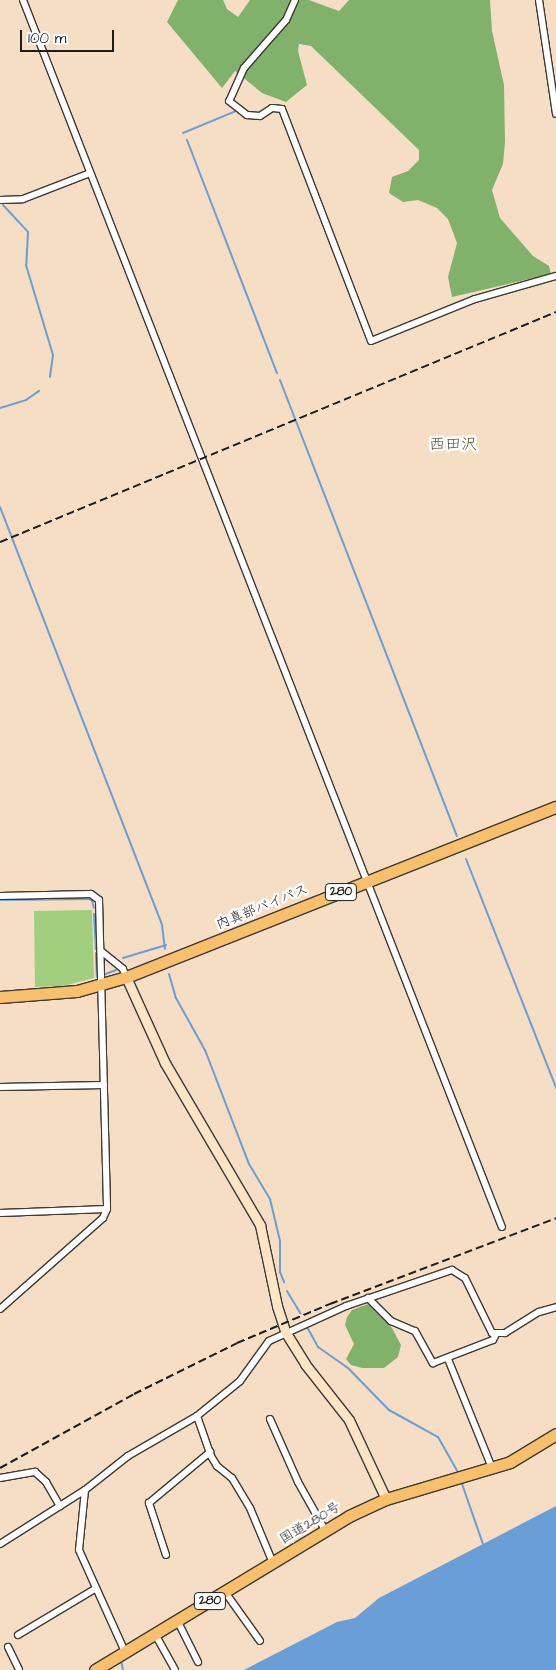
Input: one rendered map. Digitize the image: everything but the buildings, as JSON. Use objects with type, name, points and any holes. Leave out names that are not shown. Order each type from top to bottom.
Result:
[{"type":"highway","name":"内真部バイパス","points":[[0,997],[54,994],[101,985],[126,977],[556,807]]},
{"type":"highway","name":"国道280号","points":[[95,1670],[325,1530],[386,1499],[510,1462],[556,1434]]},
{"type":"street","points":[[23,0],[502,1227]]},
{"type":"street","points":[[295,0],[286,20],[244,68],[229,101],[247,115],[260,116],[272,108],[282,110],[371,341],[475,299],[556,276]]},
{"type":"street","points":[[539,0],[556,114]]},
{"type":"street","points":[[0,200],[23,199],[90,173]]},
{"type":"street","points":[[0,896],[91,894],[96,897],[101,951],[107,1209],[103,1218],[0,1309]]},
{"type":"street","points":[[101,951],[123,969],[165,1063],[260,1225],[277,1306],[286,1333],[306,1364],[349,1420],[386,1499]]},
{"type":"street","points":[[0,1087],[104,1085]]},
{"type":"street","points":[[0,1213],[107,1209]]},
{"type":"street","points":[[0,1544],[85,1490],[128,1456],[197,1416],[240,1380],[270,1341],[368,1298],[446,1270],[456,1271],[465,1278],[486,1325],[496,1334],[505,1333],[539,1312],[556,1307]]},
{"type":"street","points":[[368,1298],[391,1321],[415,1331],[431,1362],[448,1359],[493,1340],[496,1334]]},
{"type":"street","points":[[448,1359],[492,1468]]},
{"type":"street","points":[[197,1416],[217,1466],[232,1478],[250,1508],[273,1563]]},
{"type":"street","points":[[270,1419],[298,1482],[325,1530]]},
{"type":"street","points":[[166,1555],[149,1503],[210,1452]]},
{"type":"street","points":[[0,1478],[35,1472],[46,1482],[60,1506]]},
{"type":"street","points":[[85,1490],[79,1550],[95,1589],[105,1602],[125,1652]]},
{"type":"street","points":[[18,1635],[95,1589]]},
{"type":"street","points":[[225,1592],[260,1641]]},
{"type":"street","points":[[177,1620],[198,1662]]},
{"type":"street","points":[[155,1634],[175,1670]]},
{"type":"street","points":[[8,1647],[19,1670]]},
{"type":"green space","points":[[178,0],[223,0],[227,9],[238,17],[250,0],[309,0],[339,11],[349,0],[490,0],[492,31],[504,85],[505,142],[503,164],[492,190],[500,218],[533,256],[549,266],[551,274],[452,297],[448,277],[457,243],[448,219],[437,208],[418,200],[403,202],[389,193],[392,177],[408,171],[419,160],[419,150],[311,46],[299,44],[298,51],[307,85],[286,102],[262,93],[235,71],[222,88],[167,22]]},
{"type":"green space","points":[[92,910],[94,978],[63,986],[35,987],[34,911]]},
{"type":"green space","points":[[368,1304],[392,1328],[401,1345],[398,1357],[384,1368],[362,1368],[351,1365],[346,1359],[354,1344],[345,1325],[347,1317],[352,1310]]},
{"type":"water","points":[[556,1506],[556,1670],[244,1670],[337,1622],[355,1618],[379,1598]]},
{"type":"waterway","points":[[183,133],[236,111]]},
{"type":"waterway","points":[[187,140],[277,373]]},
{"type":"waterway","points":[[3,205],[28,232],[26,265],[53,355],[50,377]]},
{"type":"waterway","points":[[280,380],[457,836]]},
{"type":"waterway","points":[[0,408],[26,400],[39,391]]},
{"type":"waterway","points":[[0,507],[162,925],[165,949]]},
{"type":"waterway","points":[[466,859],[556,1088]]},
{"type":"waterway","points":[[0,900],[88,899],[92,900],[94,908]]},
{"type":"waterway","points":[[94,914],[96,949]]},
{"type":"waterway","points":[[123,958],[166,945]]},
{"type":"waterway","points":[[96,953],[97,977]]},
{"type":"waterway","points":[[103,975],[116,970]]},
{"type":"waterway","points":[[169,974],[176,998],[205,1050],[249,1164],[270,1199],[280,1241],[280,1272],[284,1282]]},
{"type":"waterway","points":[[287,1291],[300,1313]]},
{"type":"waterway","points":[[307,1327],[318,1347],[348,1368],[389,1410],[438,1437],[459,1474]]},
{"type":"waterway","points":[[461,1481],[483,1544]]},
{"type":"waterway","points":[[121,1659],[123,1670]]},
{"type":"railway","points":[[0,542],[556,312]]},
{"type":"railway","points":[[0,1468],[134,1394],[237,1343],[330,1304],[556,1218]]},
{"type":"district","name":"西田沢","points":[[453,444]]}]
